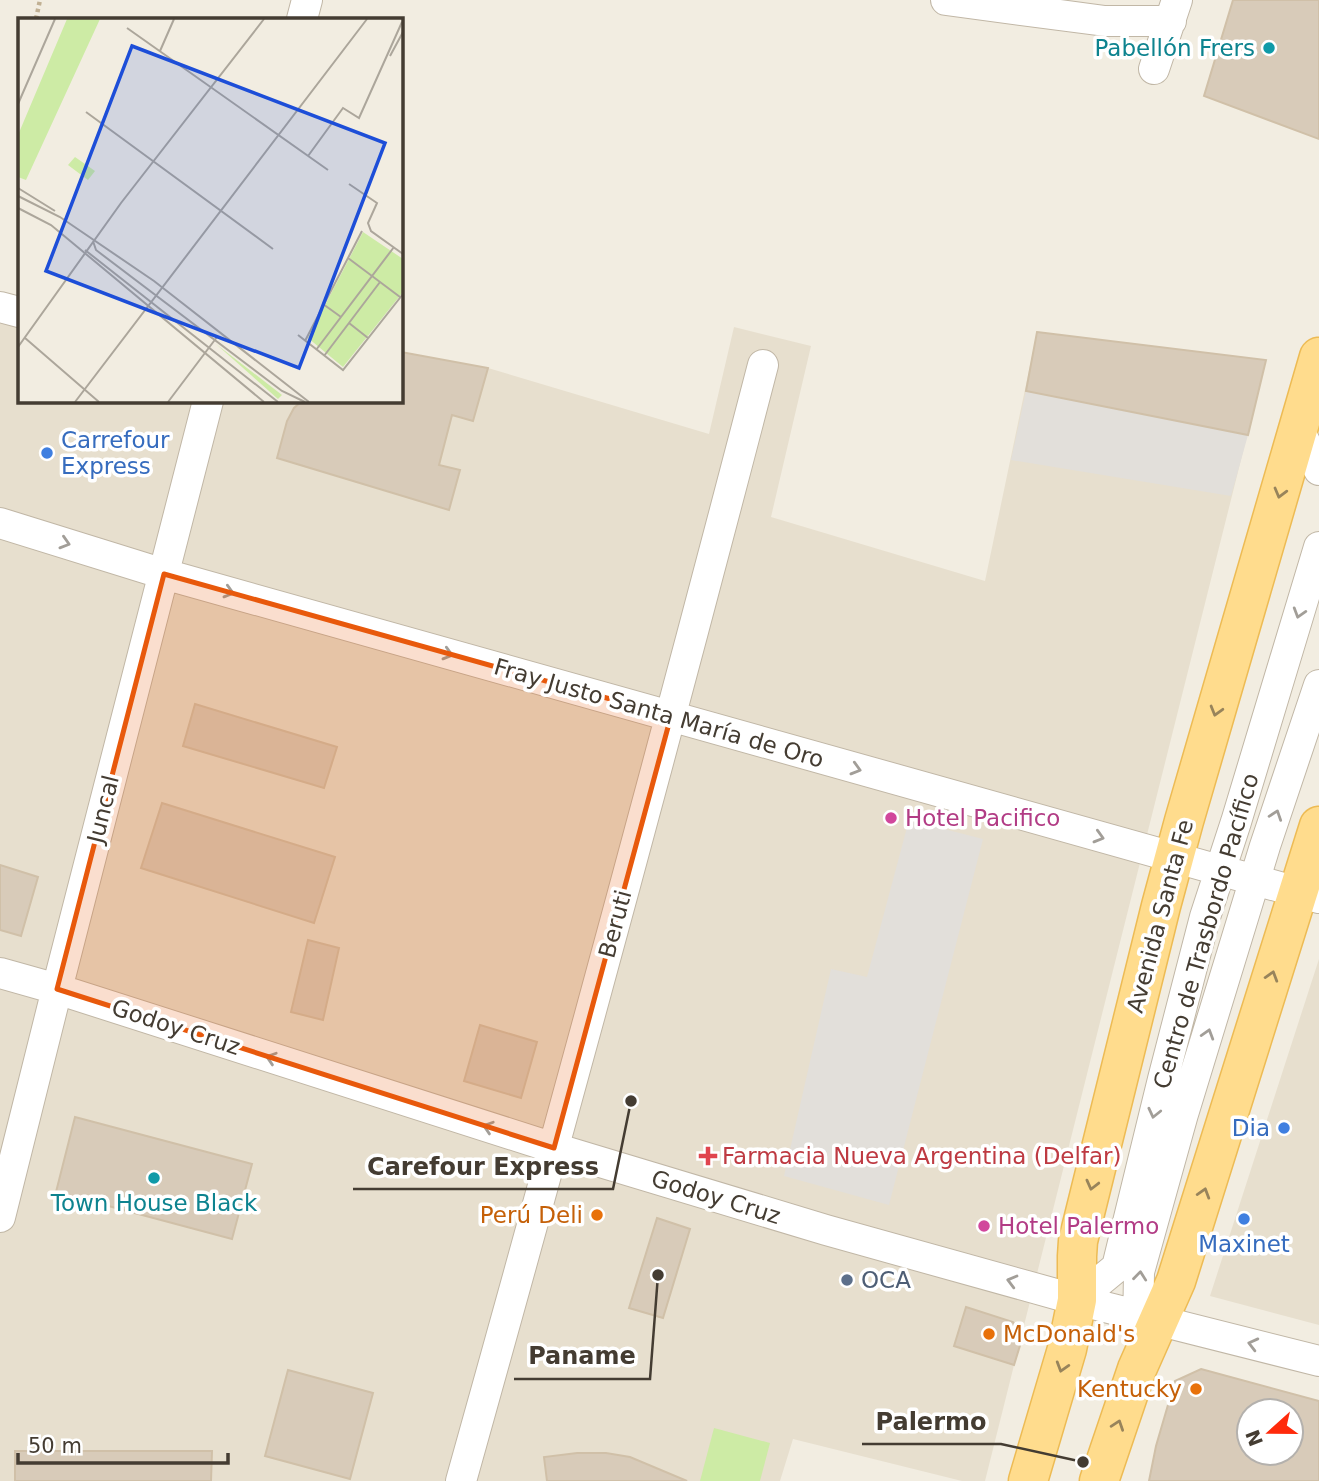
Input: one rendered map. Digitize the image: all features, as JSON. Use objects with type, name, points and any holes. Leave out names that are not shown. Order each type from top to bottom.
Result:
[{"type":"main road","name":"Avenida Santa Fe","points":[[1028,1481],[1067,1349],[1077,1300],[1078,1241],[1174,858],[1319,357]]},
{"type":"main road","points":[[1099,1481],[1137,1369],[1148,1318],[1176,1281],[1308,895],[1319,826]]},
{"type":"street","points":[[302,18],[307,0]]},
{"type":"street","points":[[946,0],[1105,21],[1174,10],[1154,69]]},
{"type":"street","points":[[0,307],[18,312]]},
{"type":"street","name":"Beruti","points":[[461,1481],[671,716],[763,365]]},
{"type":"street","name":"Juncal","points":[[0,1217],[208,402]]},
{"type":"street","points":[[1298,428],[1319,470]]},
{"type":"street","name":"Fray Justo Santa María de Oro","points":[[0,523],[164,574],[1308,895]]},
{"type":"street","name":"Centro de Trasbordo Pacífico","points":[[1077,1300],[1117,1267],[1205,917],[1319,547]]},
{"type":"street","name":"Centro de Trasbordo Pacífico","points":[[1148,1318],[1139,1272],[1183,1114],[1319,685]]},
{"type":"street","name":"Godoy Cruz","points":[[0,973],[554,1148],[826,1230],[1077,1300],[1319,1361]]},
{"type":"path","points":[[36,18],[40,0]]},
{"type":"highlighted area","points":[[164,574],[671,716],[554,1148],[57,989]]},
{"type":"shaded area","points":[[0,323],[18,327],[18,402],[402,402],[402,352],[488,368],[709,434],[734,327],[811,346],[771,517],[985,581],[1037,332],[1266,360],[985,1481],[962,1481],[793,1439],[780,1481],[0,1481]]},
{"type":"shaded area","points":[[1026,391],[1248,435],[1231,496],[1011,460]]},
{"type":"shaded area","points":[[909,820],[983,839],[889,1205],[784,1176],[831,969],[867,977]]},
{"type":"shaded area","points":[[1319,959],[1319,1325],[1210,1296]]},
{"type":"green space","points":[[714,1428],[770,1443],[760,1481],[700,1481]]},
{"type":"building","name":"Pabellón Frers","points":[[1233,0],[1319,0],[1319,139],[1204,96]]},
{"type":"building","points":[[1037,332],[1266,360],[1248,435],[1026,391]]},
{"type":"building","points":[[402,352],[488,368],[473,421],[452,415],[439,465],[460,470],[449,510],[277,458],[287,421],[301,402],[402,402]]},
{"type":"building","points":[[195,704],[337,747],[324,788],[183,746]]},
{"type":"building","points":[[162,803],[335,857],[314,923],[141,868]]},
{"type":"building","points":[[0,865],[38,877],[21,936],[0,930]]},
{"type":"building","points":[[308,940],[339,948],[323,1020],[291,1012]]},
{"type":"building","points":[[480,1025],[537,1042],[521,1098],[464,1081]]},
{"type":"building","name":"Town House Black","points":[[75,1117],[252,1164],[232,1239],[56,1192]]},
{"type":"building","points":[[657,1218],[690,1229],[663,1318],[629,1308]]},
{"type":"building","name":"McDonald's","points":[[966,1307],[1013,1322],[1019,1329],[1022,1339],[1014,1365],[954,1346]]},
{"type":"building","points":[[1201,1369],[1304,1397],[1235,1397],[1235,1467],[1305,1467],[1305,1397],[1319,1401],[1319,1481],[1149,1481],[1175,1381]]},
{"type":"building","points":[[288,1370],[373,1393],[350,1479],[265,1456]]},
{"type":"building","points":[[15,1451],[212,1451],[211,1481],[15,1481]]},
{"type":"building","points":[[606,1453],[630,1457],[687,1481],[547,1481],[544,1457]]},
{"type":"place","name":"Pabellón Frers","points":[[1269,48]]},
{"type":"place","name":"Carrefour Express","points":[[47,453]]},
{"type":"place","name":"Hotel Pacifico","points":[[891,818]]},
{"type":"place","name":"Carefour Express","points":[[631,1101]]},
{"type":"place","name":"Dia","points":[[1284,1128]]},
{"type":"place","name":"Farmacia Nueva Argentina (Delfar)","points":[[708,1156]]},
{"type":"place","name":"Town House Black","points":[[154,1178]]},
{"type":"place","name":"Perú Deli","points":[[597,1215]]},
{"type":"place","name":"Maxinet","points":[[1244,1219]]},
{"type":"place","name":"Hotel Palermo","points":[[984,1226]]},
{"type":"place","name":"Paname","points":[[658,1275]]},
{"type":"place","name":"OCA","points":[[847,1280]]},
{"type":"place","name":"McDonald's","points":[[989,1334]]},
{"type":"place","name":"Kentucky","points":[[1196,1389]]},
{"type":"place","name":"Palermo","points":[[1083,1462]]}]
